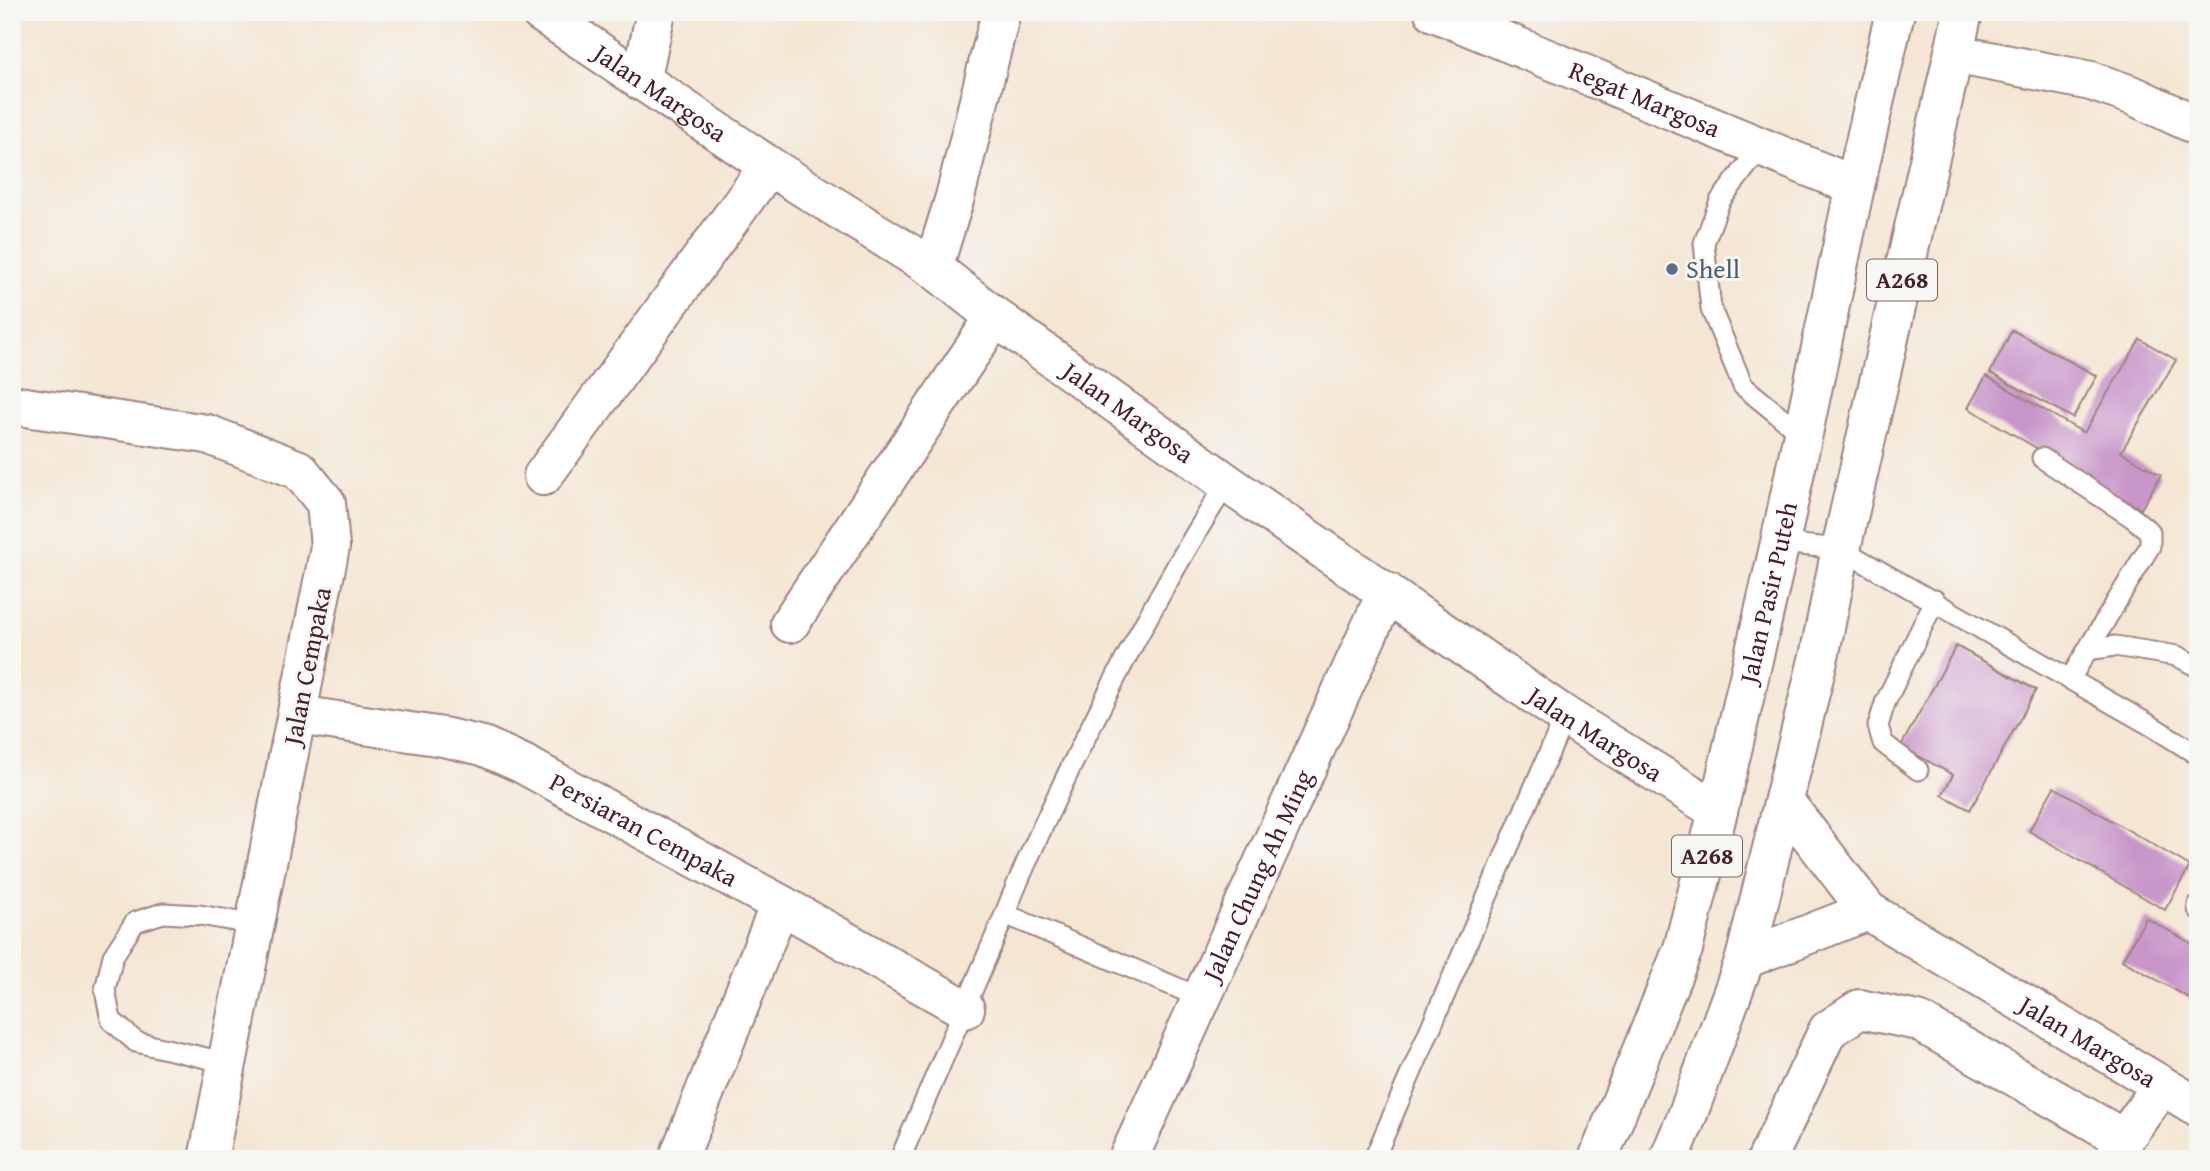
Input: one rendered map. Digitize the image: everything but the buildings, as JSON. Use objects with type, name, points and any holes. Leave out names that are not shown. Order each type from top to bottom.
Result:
[{"type":"street","name":"Jalan Margosa","points":[[540,12],[769,166],[933,268],[995,317],[1227,484],[1565,716],[1718,811]]},
{"type":"street","points":[[641,81],[656,12]]},
{"type":"street","points":[[933,268],[955,197],[1001,12]]},
{"type":"street","name":"Regat Margosa","points":[[1434,12],[1855,186]]},
{"type":"street","name":"Jalan Pasir Puteh","points":[[1598,1159],[1683,949],[1780,543],[1855,186],[1895,12]]},
{"type":"street","name":"A268","points":[[1668,1159],[1686,1119],[1745,959],[1820,652],[1840,549],[1964,12]]},
{"type":"street","points":[[1954,54],[2091,81],[2134,96],[2198,126]]},
{"type":"street","points":[[542,476],[769,166]]},
{"type":"street","points":[[790,623],[995,317]]},
{"type":"street","name":"Jalan Cempaka","points":[[12,405],[207,434],[299,470],[326,503],[330,547],[208,1159]]},
{"type":"street","name":"Jalan Chung Ah Ming","points":[[1133,1157],[1201,998],[1387,592]]},
{"type":"street","name":"Persiaran Cempaka","points":[[298,715],[443,737],[483,746],[523,764],[780,904],[965,1009]]},
{"type":"street","points":[[1745,959],[1868,911],[1784,801]]},
{"type":"street","points":[[678,1159],[780,904]]},
{"type":"street","name":"Jalan Margosa","points":[[1868,911],[2198,1107]]},
{"type":"street","points":[[1767,1159],[1828,1030],[1860,1009],[1918,1021],[2120,1149],[2161,1087]]},
{"type":"lane","points":[[1761,147],[1720,201],[1704,243],[1711,309],[1743,386],[1803,435]]},
{"type":"lane","points":[[2042,458],[2150,532],[2150,546],[2070,679]]},
{"type":"lane","points":[[900,1159],[1021,872],[1111,683],[1199,527],[1227,484]]},
{"type":"lane","points":[[1780,543],[1840,549],[1935,600],[2198,755]]},
{"type":"lane","points":[[1918,770],[1883,743],[1878,726],[1885,703],[1935,600]]},
{"type":"lane","points":[[2087,650],[2115,646],[2177,656],[2198,667]]},
{"type":"lane","points":[[1374,1159],[1565,716]]},
{"type":"lane","points":[[228,1063],[136,1042],[111,1020],[105,990],[113,956],[135,922],[163,913],[200,915],[256,925]]},
{"type":"lane","points":[[1004,914],[1201,998]]},
{"type":"place","name":"Shell","points":[[1672,269]]}]
